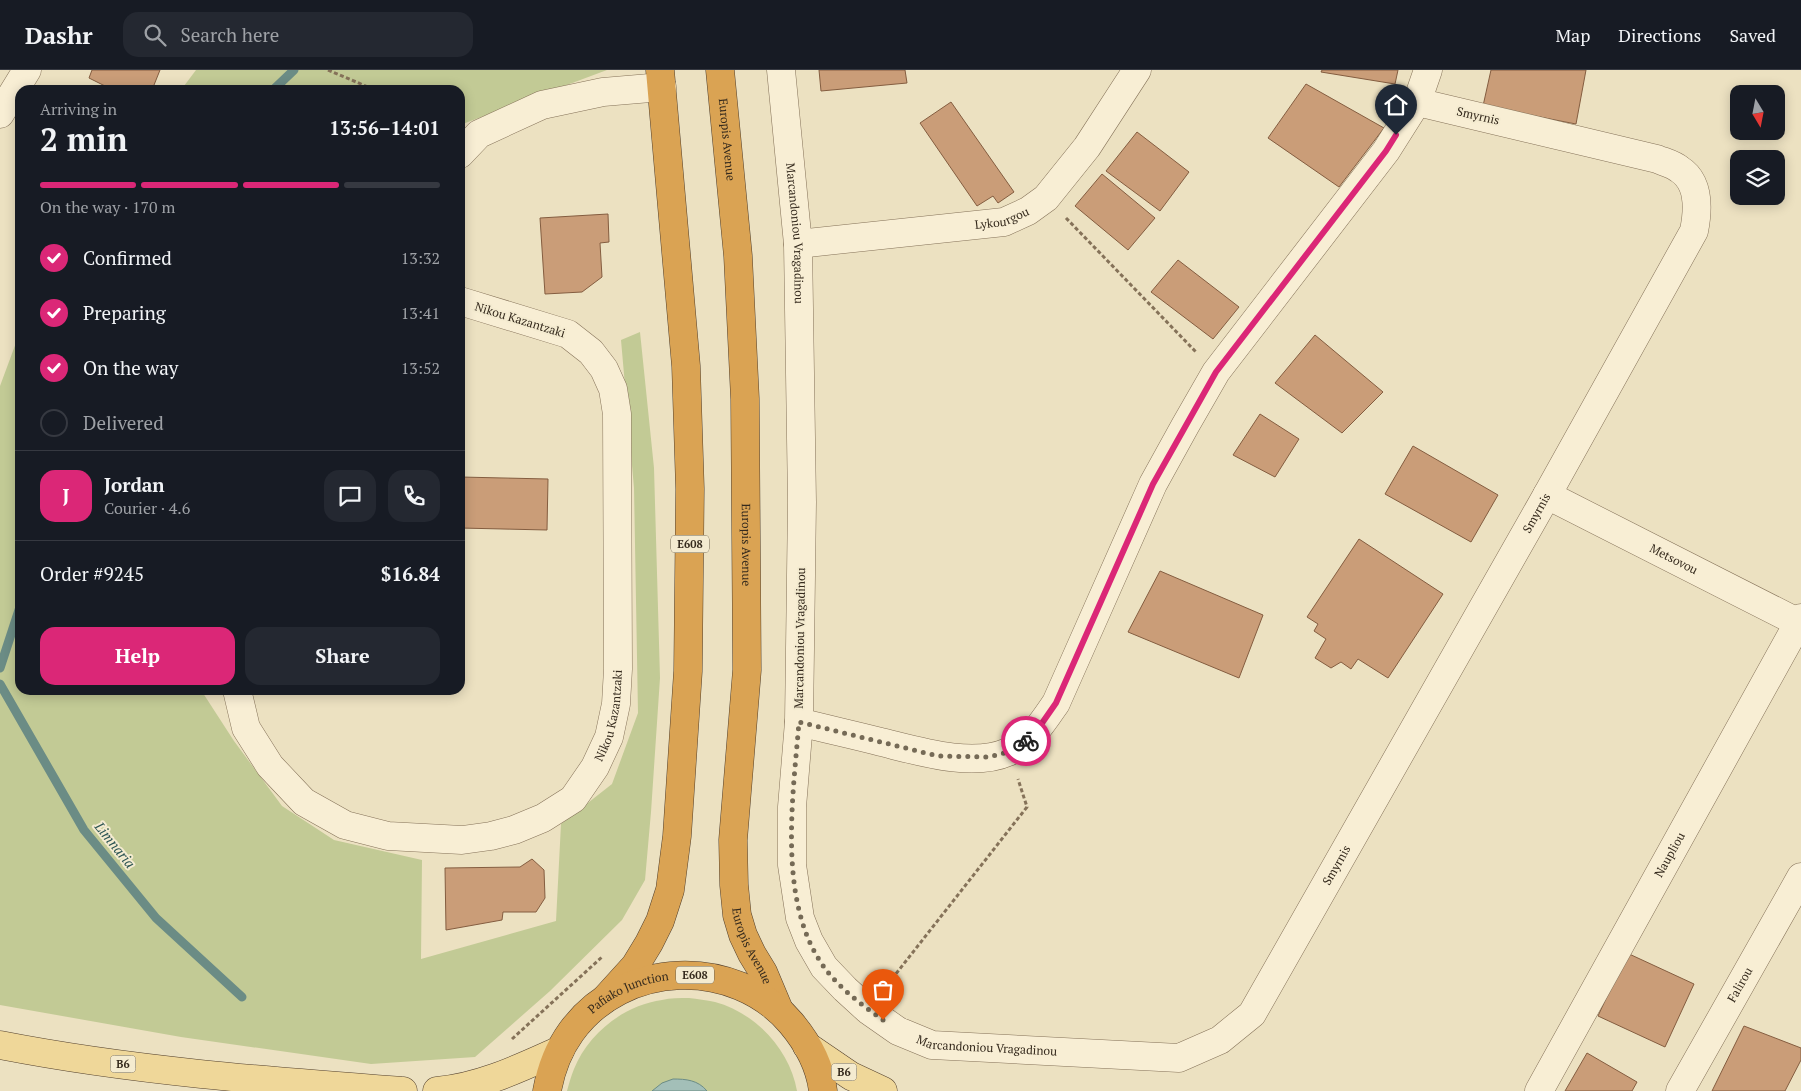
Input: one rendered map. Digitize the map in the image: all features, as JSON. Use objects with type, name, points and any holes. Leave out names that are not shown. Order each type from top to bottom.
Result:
[{"type":"highway","name":"Europis Avenue","points":[[720,70],[738,256],[744,399],[747,670],[733,840],[734,885],[737,915],[743,935],[763,972],[779,1010]]},
{"type":"highway","name":"E608","points":[[606,998],[635,966],[649,943],[660,921],[670,890],[677,836],[688,671],[690,489],[686,366],[661,79]]},
{"type":"highway","name":"Pafiako Junction","points":[[547,1091],[554,1063],[560,1050],[580,1022],[606,998],[636,983],[669,975],[686,974],[736,984],[751,991],[779,1010],[795,1027],[808,1046],[823,1091]]},
{"type":"main road","name":"B6","points":[[0,1045],[129,1065],[403,1091]]},
{"type":"main road","name":"B6","points":[[808,1046],[851,1076],[883,1091]]},
{"type":"main road","points":[[436,1091],[470,1086],[490,1080],[560,1050]]},
{"type":"street","points":[[18,85],[28,70]]},
{"type":"street","name":"Marcandoniou Vragadinou","points":[[781,70],[798,244],[802,502],[799,722],[792,807],[792,855],[800,918],[809,941],[824,967],[844,989],[868,1010],[898,1030],[932,1046],[1179,1058]]},
{"type":"street","name":"Lykourgou","points":[[798,244],[1004,222],[1028,210],[1046,198],[1086,147],[1137,70]]},
{"type":"street","points":[[799,722],[938,756],[988,757],[1009,752],[1026,740],[1040,726],[1056,703],[1153,484],[1216,372],[1386,151],[1417,102],[1428,70]]},
{"type":"street","points":[[465,149],[479,134],[542,105],[661,79]]},
{"type":"street","points":[[0,114],[15,90]]},
{"type":"street","name":"Smyrnis","points":[[1179,1058],[1220,1040],[1252,1014],[1694,231],[1697,203],[1690,179],[1680,169],[1657,159],[1417,102]]},
{"type":"street","name":"Nikou Kazantzaki","points":[[238,695],[246,728],[270,766],[304,802],[345,824],[388,836],[462,840],[491,836],[514,830],[543,818],[573,798],[595,768],[609,738],[616,704],[617,414],[613,389],[604,369],[591,352],[568,334],[465,303]]},
{"type":"street","name":"Metsovou","points":[[1547,494],[1800,622]]},
{"type":"street","name":"Naupliou","points":[[1539,1091],[1800,622]]},
{"type":"street","name":"Falirou","points":[[1680,1091],[1801,877]]},
{"type":"path","points":[[328,70],[363,85]]},
{"type":"path","points":[[1046,198],[1216,372]]},
{"type":"path","points":[[868,1010],[1027,807],[1009,752]]},
{"type":"path","points":[[511,1041],[607,952]]},
{"type":"green space","points":[[196,70],[607,70],[465,123],[465,85],[185,85]]},
{"type":"green space","points":[[640,332],[654,468],[660,678],[645,880],[622,920],[550,991],[475,1057],[371,1064],[181,1037],[0,1005],[0,386],[15,346],[15,695],[204,695],[234,741],[282,806],[334,840],[422,860],[421,959],[556,921],[561,824],[612,784],[638,713],[634,488],[621,340]]},
{"type":"green space","points":[[689,998],[712,1001],[730,1007],[757,1024],[769,1035],[787,1061],[797,1091],[567,1091],[580,1056],[588,1044],[609,1023],[634,1008],[648,1003],[668,999]]},
{"type":"water","points":[[673,1079],[683,1079],[700,1084],[707,1091],[652,1091],[662,1083]]},
{"type":"building","points":[[92,70],[160,70],[154,85],[103,85],[89,78]]},
{"type":"building","points":[[819,70],[905,70],[907,83],[821,91]]},
{"type":"building","points":[[1322,70],[1398,70],[1395,84],[1321,72]]},
{"type":"building","points":[[1491,70],[1586,70],[1576,124],[1483,106]]},
{"type":"building","points":[[1306,84],[1384,128],[1339,187],[1268,138]]},
{"type":"building","points":[[951,102],[1014,192],[998,203],[993,196],[977,206],[920,123]]},
{"type":"building","points":[[1137,132],[1189,172],[1160,211],[1106,171]]},
{"type":"building","points":[[1102,174],[1155,218],[1128,250],[1075,206]]},
{"type":"building","points":[[608,214],[609,242],[600,243],[602,277],[582,292],[545,294],[540,218]]},
{"type":"building","points":[[1178,260],[1239,307],[1213,339],[1151,292]]},
{"type":"building","points":[[1315,335],[1383,392],[1342,433],[1275,383]]},
{"type":"building","points":[[1260,414],[1299,439],[1275,477],[1233,455]]},
{"type":"building","points":[[1413,446],[1498,495],[1471,542],[1385,494]]},
{"type":"building","points":[[465,477],[548,479],[547,530],[465,528]]},
{"type":"building","points":[[1359,539],[1443,594],[1388,678],[1358,659],[1351,669],[1341,662],[1331,668],[1315,658],[1326,639],[1314,631],[1318,624],[1307,617]]},
{"type":"building","points":[[1160,571],[1263,615],[1239,678],[1128,632]]},
{"type":"building","points":[[532,859],[544,870],[545,898],[536,912],[503,912],[502,920],[446,930],[445,868],[520,867]]},
{"type":"building","points":[[1627,953],[1694,984],[1665,1047],[1598,1016]]},
{"type":"building","points":[[1744,1026],[1801,1048],[1801,1060],[1785,1091],[1712,1091]]},
{"type":"building","points":[[1587,1053],[1637,1082],[1632,1091],[1565,1091]]},
{"type":"waterway","name":"Limnaria","points":[[278,85],[294,70]]},
{"type":"waterway","name":"Limnaria","points":[[0,668],[15,622]]},
{"type":"waterway","name":"Limnaria","points":[[0,684],[84,830],[156,918],[242,997]]},
{"type":"way so far","points":[[883,1020],[868,1010],[844,989],[824,967],[809,941],[800,918],[792,865],[792,807],[799,722],[938,756],[988,757],[1009,752],[1026,741]]},
{"type":"route","points":[[1026,741],[1040,726],[1056,703],[1153,484],[1216,372],[1386,151],[1396,135]]}]
